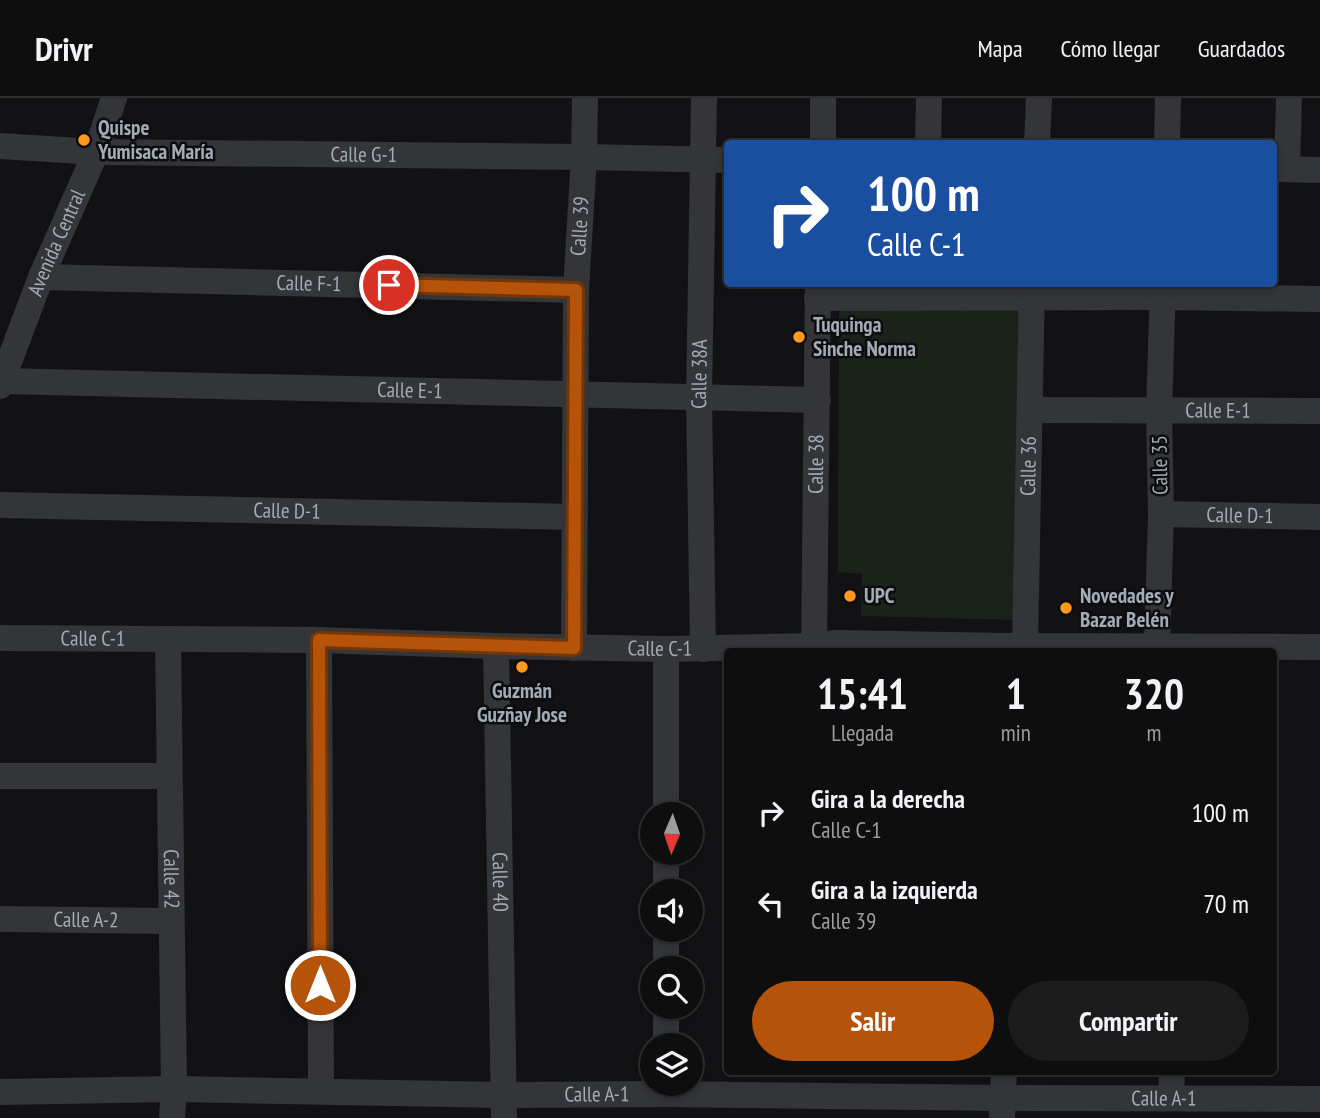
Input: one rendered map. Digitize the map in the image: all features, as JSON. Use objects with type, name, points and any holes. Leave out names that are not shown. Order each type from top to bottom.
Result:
[{"type":"street","name":"Avenida Central","points":[[1,383],[41,277],[96,152],[114,98]]},
{"type":"street","name":"Calle 39","points":[[574,648],[576,290],[585,98]]},
{"type":"street","name":"Calle 38A","points":[[703,649],[699,398],[716,160],[704,98]]},
{"type":"street","points":[[823,98],[823,140]]},
{"type":"street","points":[[928,140],[929,98]]},
{"type":"street","points":[[1037,140],[1039,98]]},
{"type":"street","points":[[1167,140],[1168,98]]},
{"type":"street","points":[[1289,98],[1281,169],[1320,170]]},
{"type":"street","name":"Calle G-1","points":[[0,146],[96,152],[716,160]]},
{"type":"street","name":"Calle F-1","points":[[41,277],[576,290]]},
{"type":"street","name":"Calle 36","points":[[1013,648],[1031,410],[1032,290]]},
{"type":"street","points":[[818,291],[1163,290],[1320,299]]},
{"type":"street","name":"Calle 35","points":[[1163,290],[1159,411],[1161,513],[1173,647]]},
{"type":"street","name":"Calle 38","points":[[818,291],[818,400],[830,647]]},
{"type":"street","name":"Calle E-1","points":[[1,383],[818,400]]},
{"type":"street","name":"Calle E-1","points":[[1031,410],[1320,411]]},
{"type":"street","name":"Calle D-1","points":[[0,505],[574,517]]},
{"type":"street","name":"Calle D-1","points":[[1161,513],[1320,517]]},
{"type":"street","name":"Calle C-1","points":[[0,638],[319,640],[574,648],[724,649]]},
{"type":"street","name":"Calle 42","points":[[167,639],[174,1089],[172,1118]]},
{"type":"street","points":[[319,640],[321,1091]]},
{"type":"street","name":"Calle 40","points":[[496,646],[503,1106]]},
{"type":"street","name":"Calle C-1","points":[[766,648],[1320,646]]},
{"type":"street","points":[[666,649],[666,802]]},
{"type":"street","points":[[0,776],[169,776]]},
{"type":"street","name":"Calle A-2","points":[[0,919],[170,921]]},
{"type":"street","points":[[1003,1108],[1004,1075]]},
{"type":"street","points":[[1171,1075],[1171,1098]]},
{"type":"street","name":"Calle A-1","points":[[703,1088],[828,1083],[1003,1108],[1171,1098],[1320,1099]]},
{"type":"street","name":"Calle A-1","points":[[0,1092],[174,1089],[321,1091],[503,1106],[640,1092]]},
{"type":"shaded area","points":[[839,303],[1024,306],[1015,620],[861,616],[862,574],[838,572]]},
{"type":"place","name":"Quispe Yumisaca María","points":[[84,140]]},
{"type":"place","name":"Tuquinga Sinche Norma","points":[[799,337]]},
{"type":"place","name":"UPC","points":[[850,596]]},
{"type":"place","name":"Novedades y Bazar Belén","points":[[1066,608]]},
{"type":"place","name":"Guzmán Guzñay Jose","points":[[522,667]]},
{"type":"route","points":[[320,985],[319,640],[574,648],[576,290],[389,285]]}]
